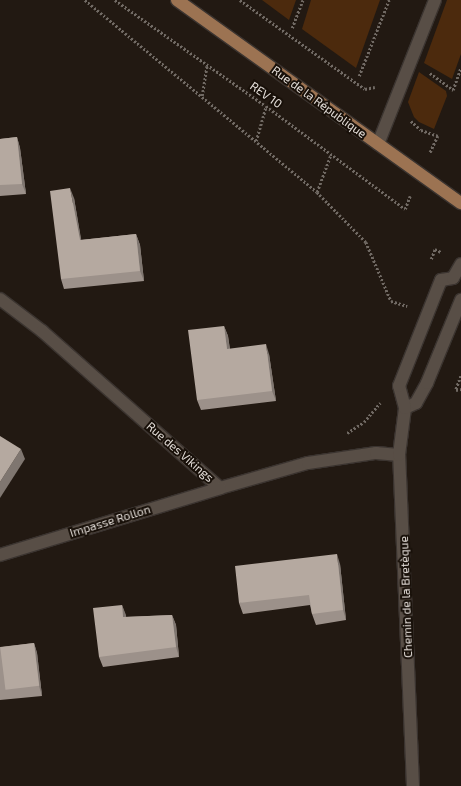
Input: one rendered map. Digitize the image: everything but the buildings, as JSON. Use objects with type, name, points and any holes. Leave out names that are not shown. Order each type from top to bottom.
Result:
[{"type":"main road","name":"Rue de la République","points":[[177,0],[461,203]]},
{"type":"street","points":[[378,144],[435,0]]},
{"type":"street","name":"Chemin de la Bretèque","points":[[413,786],[399,455],[405,408],[399,386],[405,367],[441,280],[457,281],[461,264]]},
{"type":"street","name":"Rue des Vikings","points":[[0,299],[42,331],[220,488],[308,463],[376,452],[399,455]]},
{"type":"street","points":[[405,408],[416,403],[427,383],[461,300]]},
{"type":"street","name":"Impasse Rollon","points":[[0,555],[220,488]]},
{"type":"path","points":[[85,0],[317,192],[366,242],[391,301],[413,308]]},
{"type":"path","name":"REV 10","points":[[115,0],[266,106],[406,209]]},
{"type":"path","points":[[240,0],[365,89],[375,87]]},
{"type":"path","points":[[292,28],[303,0]]},
{"type":"path","points":[[359,76],[389,0]]},
{"type":"path","points":[[202,96],[207,65]]},
{"type":"path","points":[[453,90],[461,67]]},
{"type":"path","points":[[256,141],[266,106]]},
{"type":"path","points":[[317,192],[330,154]]},
{"type":"path","points":[[430,264],[435,250]]},
{"type":"path","points":[[461,376],[456,390],[461,388]]},
{"type":"path","points":[[345,434],[364,422],[380,404],[382,396]]},
{"type":"shaded area","points":[[262,0],[296,0],[289,20]]},
{"type":"shaded area","points":[[311,0],[380,0],[356,68],[302,29]]},
{"type":"shaded area","points":[[447,0],[461,0],[461,54],[452,79],[424,63]]},
{"type":"shaded area","points":[[419,72],[446,91],[447,96],[434,129],[419,122],[414,117],[408,102]]}]
